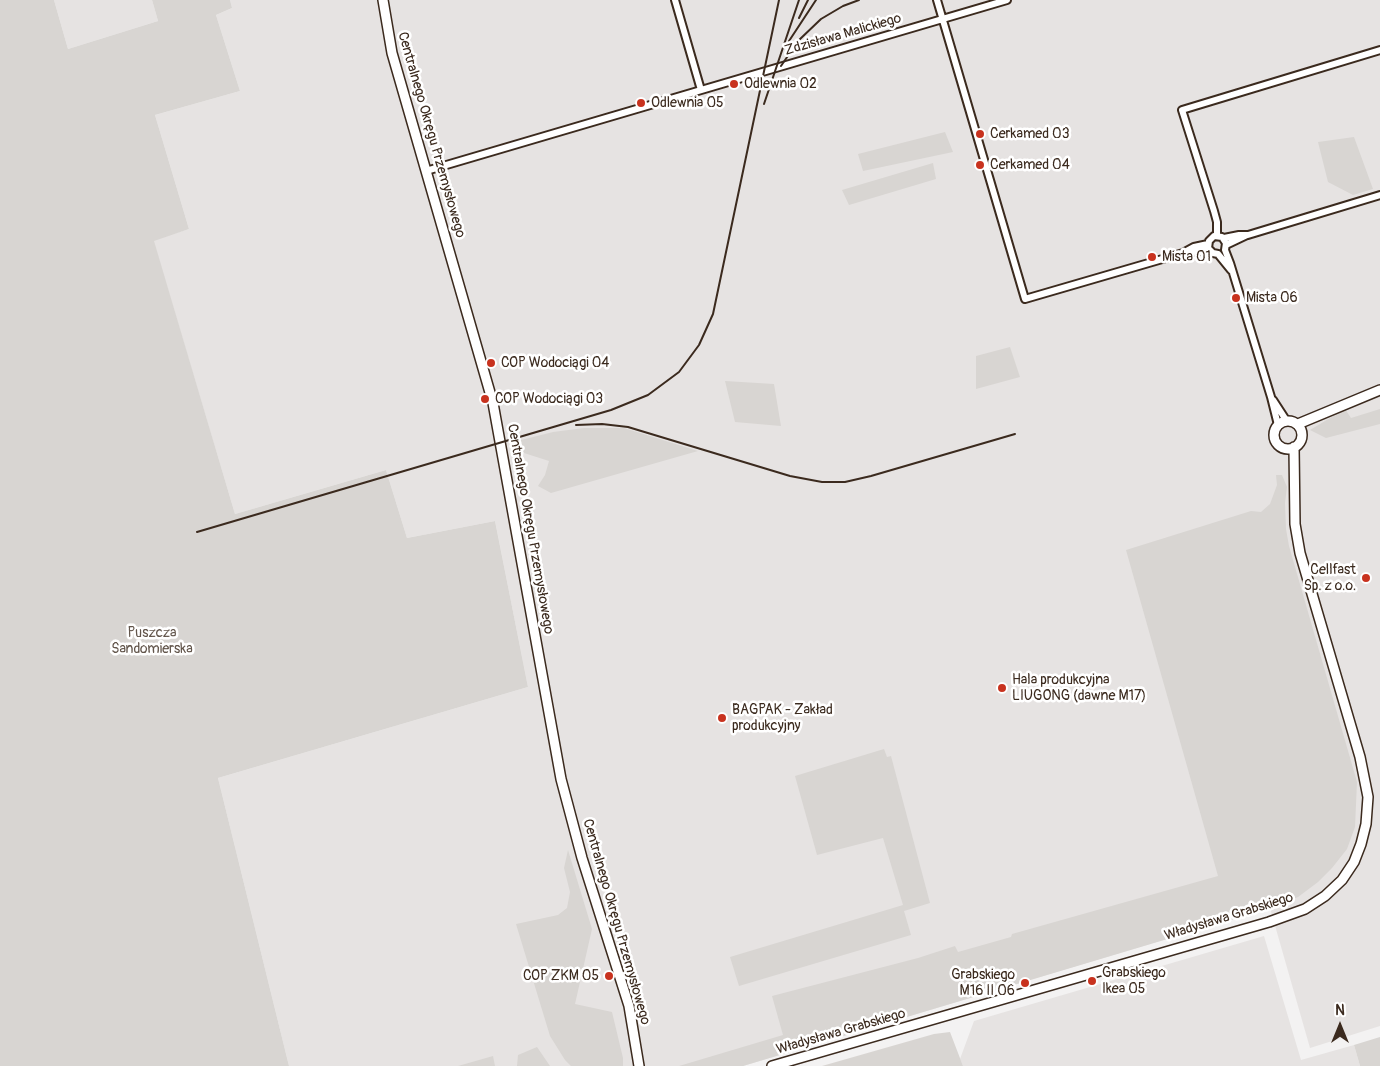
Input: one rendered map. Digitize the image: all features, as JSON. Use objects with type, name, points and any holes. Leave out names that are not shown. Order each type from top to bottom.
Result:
[{"type":"street","name":"Centralnego Okręgu Przemysłowego","points":[[383,0],[392,53],[492,400],[561,779],[579,849],[629,1006],[639,1066]]},
{"type":"street","points":[[675,0],[702,90]]},
{"type":"street","points":[[937,0],[1025,299],[1209,247]]},
{"type":"street","name":"Zdzisława Malickiego","points":[[426,171],[1007,0]]},
{"type":"street","points":[[1282,422],[1252,350],[1214,211],[1182,110],[1380,50]]},
{"type":"street","points":[[1222,245],[1210,239],[1209,247],[1213,253],[1239,235],[1380,195]]},
{"type":"street","points":[[1300,428],[1361,396],[1380,390]]},
{"type":"street","points":[[1282,422],[1294,422],[1300,428],[1301,441],[1294,447],[1284,448],[1278,445],[1274,432],[1282,422]]},
{"type":"street","name":"Władysława Grabskiego","points":[[772,1066],[1201,940],[1269,922],[1305,909],[1325,896],[1342,880],[1354,862],[1362,844],[1368,797],[1360,757],[1300,553],[1295,524],[1294,447]]},
{"type":"street","name":"Władysława Grabskiego","points":[[1284,448],[1294,477]]},
{"type":"shaded area","points":[[54,0],[152,0],[158,21],[68,49]]},
{"type":"shaded area","points":[[230,0],[1380,0],[1380,1026],[1310,1048],[1270,908],[743,1066],[289,1066],[218,778],[528,687],[495,521],[407,538],[386,470],[235,514],[153,240],[189,229],[155,115],[240,91],[216,15],[232,8]]},
{"type":"shaded area","points":[[1264,936],[1301,1060],[1354,1045],[1360,1066],[963,1066],[960,1059],[974,1021]]},
{"type":"green space","name":"Puszcza Sandomierska","points":[[0,0],[54,0],[68,49],[158,21],[152,0],[230,0],[232,8],[216,15],[240,91],[155,115],[189,229],[154,241],[235,514],[386,470],[407,538],[495,521],[528,687],[218,778],[289,1066],[0,1066]]},
{"type":"green space","points":[[945,132],[953,152],[863,171],[858,154]]},
{"type":"green space","points":[[1354,137],[1373,189],[1353,195],[1328,182],[1318,142]]},
{"type":"green space","points":[[933,163],[936,179],[849,205],[842,190]]},
{"type":"green space","points":[[1010,347],[1020,377],[976,389],[976,356]]},
{"type":"green space","points":[[725,381],[774,384],[781,426],[735,422]]},
{"type":"green space","points":[[1345,409],[1351,418],[1380,409],[1380,424],[1326,438],[1310,430]]},
{"type":"green space","points":[[584,428],[624,428],[698,451],[551,493],[538,486],[545,475],[549,461],[524,453],[517,441],[553,432]]},
{"type":"green space","points":[[1276,475],[1282,475],[1287,487],[1285,503],[1289,546],[1357,782],[1355,827],[1347,849],[1318,882],[1298,897],[1271,908],[743,1066],[679,1066],[783,1035],[772,996],[918,958],[955,946],[958,952],[1011,937],[1012,934],[1218,876],[1126,550],[1251,511],[1261,512],[1270,504],[1277,485]]},
{"type":"green space","points":[[884,749],[887,757],[891,756],[930,903],[904,911],[911,935],[739,986],[730,957],[903,905],[883,838],[817,855],[795,776]]},
{"type":"green space","points":[[568,850],[592,929],[575,1004],[612,1012],[623,1058],[623,1066],[571,1066],[565,1060],[550,1036],[516,924],[558,915],[567,908],[570,892],[564,868]]},
{"type":"green space","points":[[950,1032],[963,1066],[822,1066],[934,1034]]},
{"type":"green space","points":[[1380,1037],[1380,1066],[1360,1066],[1354,1045]]},
{"type":"green space","points":[[537,1047],[550,1066],[517,1066],[518,1055]]},
{"type":"green space","points":[[493,1056],[495,1066],[458,1066]]},
{"type":"railway","points":[[197,532],[611,410],[648,395],[679,372],[699,345],[713,314],[779,0]]},
{"type":"railway","points":[[764,104],[799,0]]},
{"type":"railway","points":[[799,18],[808,0]]},
{"type":"railway","points":[[789,41],[816,0]]},
{"type":"railway","points":[[781,66],[798,41],[821,19],[843,6],[859,0]]},
{"type":"railway","points":[[576,425],[602,424],[628,427],[790,476],[822,482],[845,482],[871,476],[1015,434]]},
{"type":"place","name":"Odlewnia 02","points":[[734,84]]},
{"type":"place","name":"Odlewnia 05","points":[[641,103]]},
{"type":"place","name":"Cerkamed 03","points":[[980,134]]},
{"type":"place","name":"Cerkamed 04","points":[[980,165]]},
{"type":"place","name":"Mista 01","points":[[1152,257]]},
{"type":"place","name":"Mista 06","points":[[1236,298]]},
{"type":"place","name":"COP Wodociągi 04","points":[[491,363]]},
{"type":"place","name":"COP Wodociągi 03","points":[[485,399]]},
{"type":"place","name":"Cellfast Sp. z o.o.","points":[[1366,578]]},
{"type":"place","name":"Hala produkcyjna LIUGONG (dawne M17)","points":[[1002,688]]},
{"type":"place","name":"BAGPAK - Zakład produkcyjny","points":[[722,718]]},
{"type":"place","name":"COP ZKM 05","points":[[609,976]]},
{"type":"place","name":"Grabskiego Ikea 05","points":[[1092,981]]},
{"type":"place","name":"Grabskiego M16 II 06","points":[[1025,983]]}]
